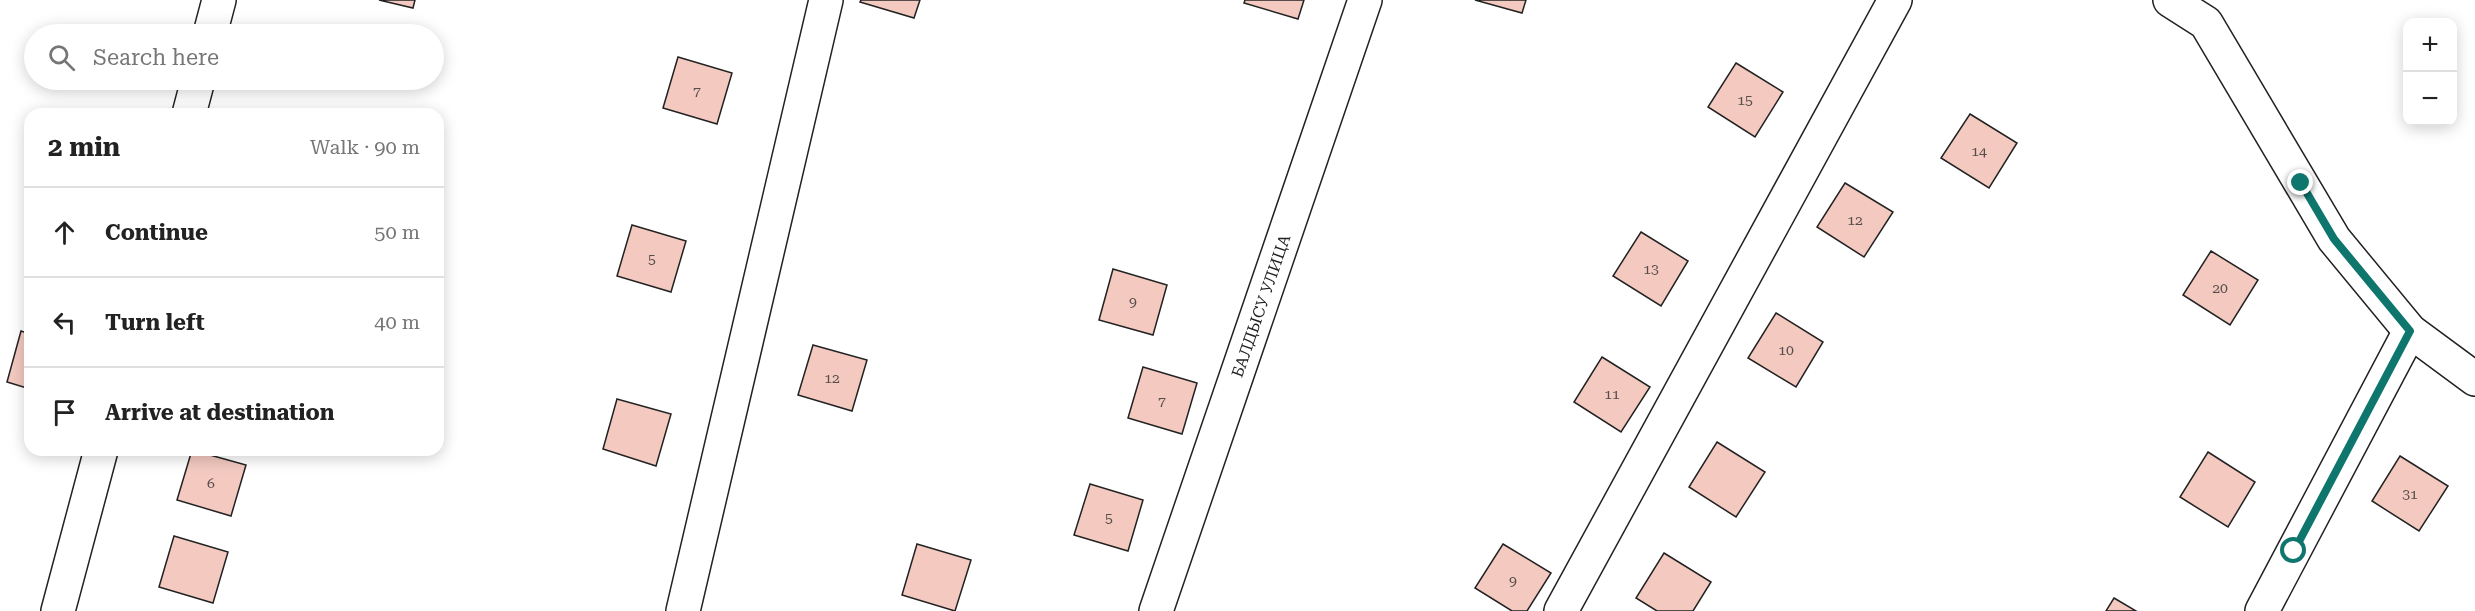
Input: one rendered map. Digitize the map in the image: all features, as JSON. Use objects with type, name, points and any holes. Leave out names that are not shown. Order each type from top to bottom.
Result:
[{"type":"street","points":[[213,24],[219,0]]},
{"type":"street","points":[[683,611],[826,0]]},
{"type":"street","name":"БАЛДЫСУ УЛИЦА","points":[[1156,611],[1365,0]]},
{"type":"street","points":[[1561,611],[1895,0]]},
{"type":"street","points":[[2170,0],[2206,23],[2334,239],[2410,331],[2475,379]]},
{"type":"street","points":[[191,108],[195,90]]},
{"type":"street","points":[[2262,611],[2410,331]]},
{"type":"street","points":[[58,611],[98,456]]},
{"type":"building","points":[[379,0],[415,0],[413,8]]},
{"type":"building","points":[[861,0],[920,0],[914,18],[860,2]]},
{"type":"building","points":[[1245,0],[1304,0],[1298,19],[1244,3]]},
{"type":"building","points":[[1475,0],[1526,0],[1522,13]]},
{"type":"building","points":[[678,57],[732,73],[717,124],[663,108]]},
{"type":"building","points":[[1736,63],[1783,92],[1755,137],[1708,107]]},
{"type":"building","points":[[1970,114],[2017,143],[1989,188],[1941,158]]},
{"type":"building","points":[[1845,183],[1893,212],[1864,257],[1817,227]]},
{"type":"building","points":[[632,225],[686,241],[671,292],[617,276]]},
{"type":"building","points":[[1641,232],[1688,261],[1661,306],[1613,276]]},
{"type":"building","points":[[2211,251],[2258,280],[2230,325],[2183,295]]},
{"type":"building","points":[[1113,269],[1167,285],[1153,335],[1099,320]]},
{"type":"building","points":[[1776,313],[1823,342],[1796,387],[1748,358]]},
{"type":"building","points":[[21,331],[24,332],[24,387],[7,382]]},
{"type":"building","points":[[813,345],[867,360],[852,411],[798,395]]},
{"type":"building","points":[[1602,357],[1650,387],[1621,432],[1574,402]]},
{"type":"building","points":[[1143,367],[1197,383],[1182,434],[1128,418]]},
{"type":"building","points":[[617,399],[671,414],[656,466],[603,449]]},
{"type":"building","points":[[1717,442],[1765,472],[1736,517],[1689,487]]},
{"type":"building","points":[[2208,452],[2255,482],[2228,527],[2180,497]]},
{"type":"building","points":[[190,456],[214,456],[246,465],[231,516],[177,500]]},
{"type":"building","points":[[2400,456],[2448,486],[2419,531],[2372,501]]},
{"type":"building","points":[[1090,484],[1143,500],[1128,551],[1074,535]]},
{"type":"building","points":[[174,536],[228,552],[213,603],[159,587]]},
{"type":"building","points":[[917,544],[971,560],[955,611],[902,595]]},
{"type":"building","points":[[1503,544],[1551,573],[1527,611],[1512,611],[1475,588]]},
{"type":"building","points":[[1664,553],[1711,582],[1693,611],[1657,611],[1636,598]]},
{"type":"building","points":[[2114,598],[2136,611],[2106,611]]},
{"type":"route","points":[[2294,551],[2410,331],[2334,239],[2301,183]]}]
